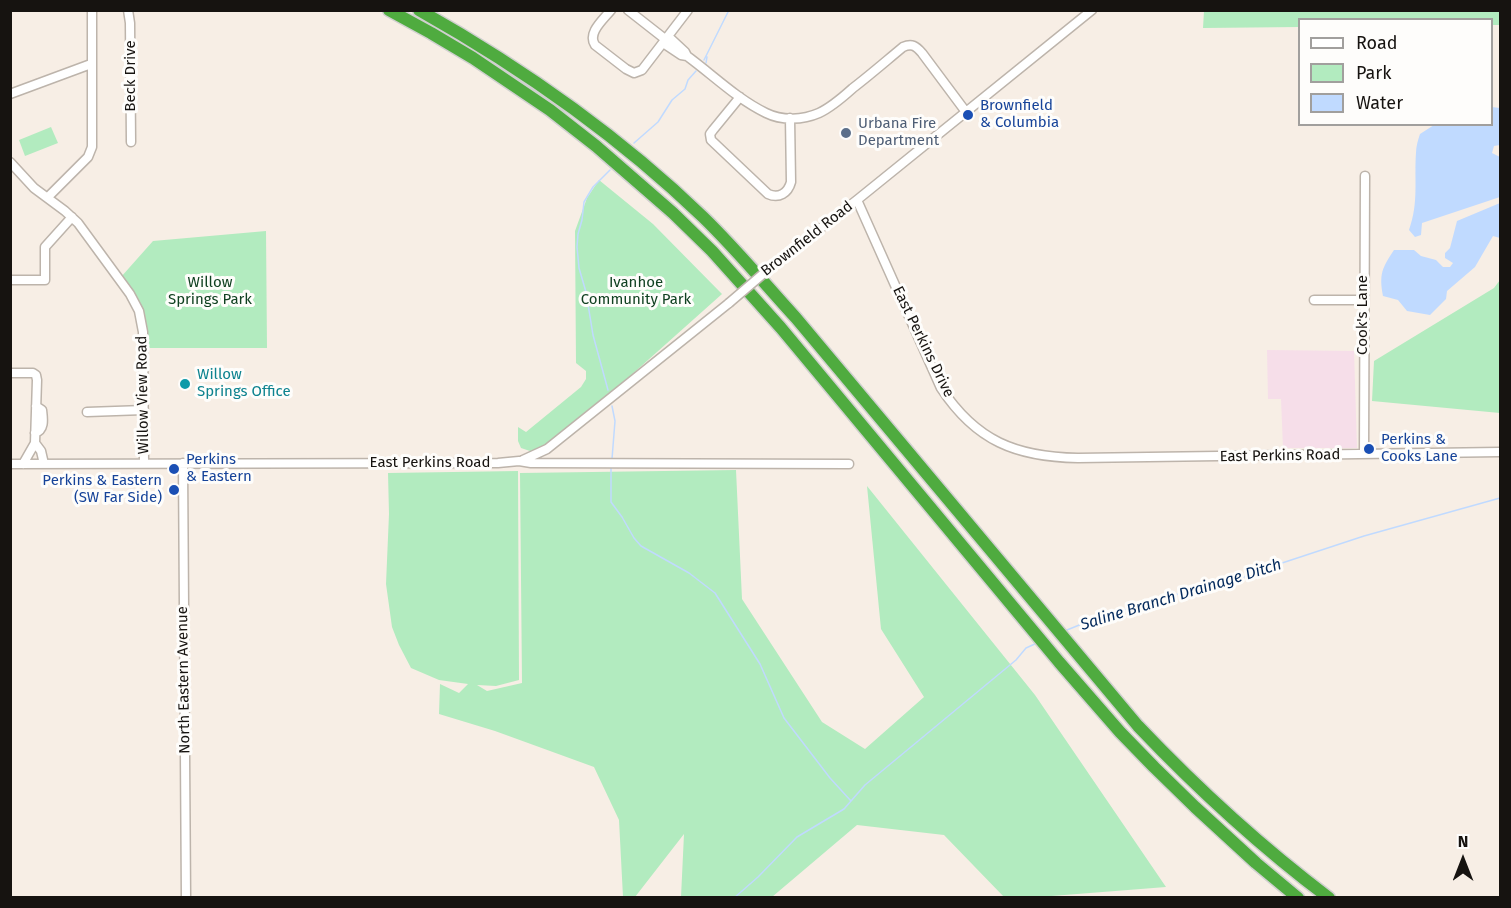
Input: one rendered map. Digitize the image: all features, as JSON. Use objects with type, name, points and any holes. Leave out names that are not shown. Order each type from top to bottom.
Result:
[{"type":"highway","points":[[389,10],[473,58],[531,97],[596,146],[673,213],[712,251],[781,328],[1120,732],[1220,830],[1296,896]]},
{"type":"highway","points":[[419,10],[484,48],[572,106],[629,150],[704,218],[740,254],[796,318],[1138,726],[1193,782],[1266,848],[1329,897]]},
{"type":"street","points":[[48,197],[91,152],[92,10]]},
{"type":"street","name":"Beck Drive","points":[[128,10],[131,142]]},
{"type":"street","points":[[611,10],[593,34],[592,41],[631,72],[638,73],[688,10]]},
{"type":"street","points":[[628,10],[665,39],[671,39],[687,56],[740,97],[768,114],[790,118],[811,116],[825,110],[903,47],[911,45],[922,53],[966,112]]},
{"type":"street","name":"Brownfield Road","points":[[519,461],[547,449],[1092,10]]},
{"type":"street","points":[[10,94],[91,64]]},
{"type":"street","points":[[740,97],[710,134],[711,140],[768,194],[773,196],[780,196],[790,187],[790,118]]},
{"type":"street","name":"Willow View Road","points":[[10,162],[26,180],[72,217],[130,294],[139,311],[143,332],[144,463]]},
{"type":"street","name":"Cook's Lane","points":[[1364,454],[1365,176]]},
{"type":"street","name":"East Perkins Drive","points":[[857,200],[941,388],[954,406],[968,421],[995,441],[1020,451],[1060,458]]},
{"type":"street","points":[[10,280],[45,280],[45,247],[72,217]]},
{"type":"street","points":[[1314,300],[1363,300]]},
{"type":"street","points":[[10,373],[36,375],[36,406],[42,410],[43,427],[35,433],[34,442],[23,464]]},
{"type":"street","points":[[87,412],[144,411]]},
{"type":"street","points":[[34,442],[44,464]]},
{"type":"street","name":"East Perkins Road","points":[[1060,458],[1500,452]]},
{"type":"street","name":"East Perkins Road","points":[[10,464],[498,463],[519,461],[531,463],[849,464]]},
{"type":"street","name":"North Eastern Avenue","points":[[183,463],[186,897]]},
{"type":"shaded area","points":[[1267,350],[1354,351],[1357,448],[1283,448],[1281,399],[1268,399]]},
{"type":"green space","points":[[1204,11],[1500,11],[1500,25],[1493,25],[1493,18],[1298,18],[1298,27],[1203,28]]},
{"type":"green space","points":[[51,127],[58,143],[25,156],[19,140]]},
{"type":"green space","name":"Ivanhoe Community Park","points":[[599,180],[653,224],[722,294],[629,377],[554,439],[533,452],[521,448],[518,441],[518,427],[526,432],[581,387],[586,379],[586,371],[576,363],[575,231],[587,198]]},
{"type":"green space","name":"Willow Springs Park","points":[[266,231],[267,348],[147,347],[145,324],[121,277],[153,241]]},
{"type":"green space","points":[[1500,280],[1500,413],[1372,401],[1374,361],[1494,288]]},
{"type":"green space","points":[[736,470],[742,599],[822,722],[865,749],[924,697],[881,629],[867,486],[1035,695],[1166,887],[1039,897],[1004,897],[944,835],[857,825],[772,897],[681,897],[684,834],[635,897],[623,897],[619,820],[594,767],[495,731],[439,714],[440,684],[459,693],[468,684],[439,680],[411,668],[392,627],[386,584],[388,473],[518,471],[519,680],[496,686],[477,685],[487,691],[522,683],[520,473]]},
{"type":"water","points":[[1493,107],[1500,108],[1500,145],[1494,146],[1492,153],[1500,157],[1500,197],[1422,223],[1421,235],[1415,237],[1409,230],[1414,210],[1416,150],[1420,134],[1432,126],[1493,126]]},
{"type":"water","points":[[1500,203],[1500,238],[1493,236],[1475,267],[1447,291],[1446,299],[1430,315],[1407,311],[1398,300],[1383,296],[1382,272],[1394,250],[1414,250],[1421,256],[1436,260],[1443,267],[1450,267],[1453,263],[1445,258],[1445,253],[1450,248],[1457,221]]},
{"type":"waterway","points":[[704,60],[729,10]]},
{"type":"waterway","points":[[706,63],[707,57]]},
{"type":"waterway","points":[[634,143],[658,122],[672,100],[685,89],[688,80],[696,71]]},
{"type":"waterway","points":[[608,390],[593,335],[577,247],[584,202],[593,187],[610,170]]},
{"type":"waterway","points":[[612,406],[615,421],[612,459]]},
{"type":"waterway","points":[[611,467],[611,502],[634,538],[641,546],[689,573],[715,593],[760,664],[784,718],[830,778],[851,801]]},
{"type":"waterway","name":"Saline Branch Drainage Ditch","points":[[1067,630],[1094,619],[1208,585],[1228,583],[1364,536],[1500,498]]},
{"type":"waterway","name":"Saline Branch Drainage Ditch","points":[[734,898],[797,837],[844,809],[865,785],[1016,660],[1026,648],[1037,643]]},
{"type":"place","name":"Brownfield & Columbia","points":[[968,115]]},
{"type":"place","name":"Urbana Fire Department","points":[[846,133]]},
{"type":"place","name":"Willow Springs Office","points":[[185,384]]},
{"type":"place","name":"Perkins & Cooks Lane","points":[[1369,449]]},
{"type":"place","name":"Perkins & Eastern","points":[[174,469]]},
{"type":"place","name":"Perkins & Eastern (SW Far Side)","points":[[174,490]]}]
